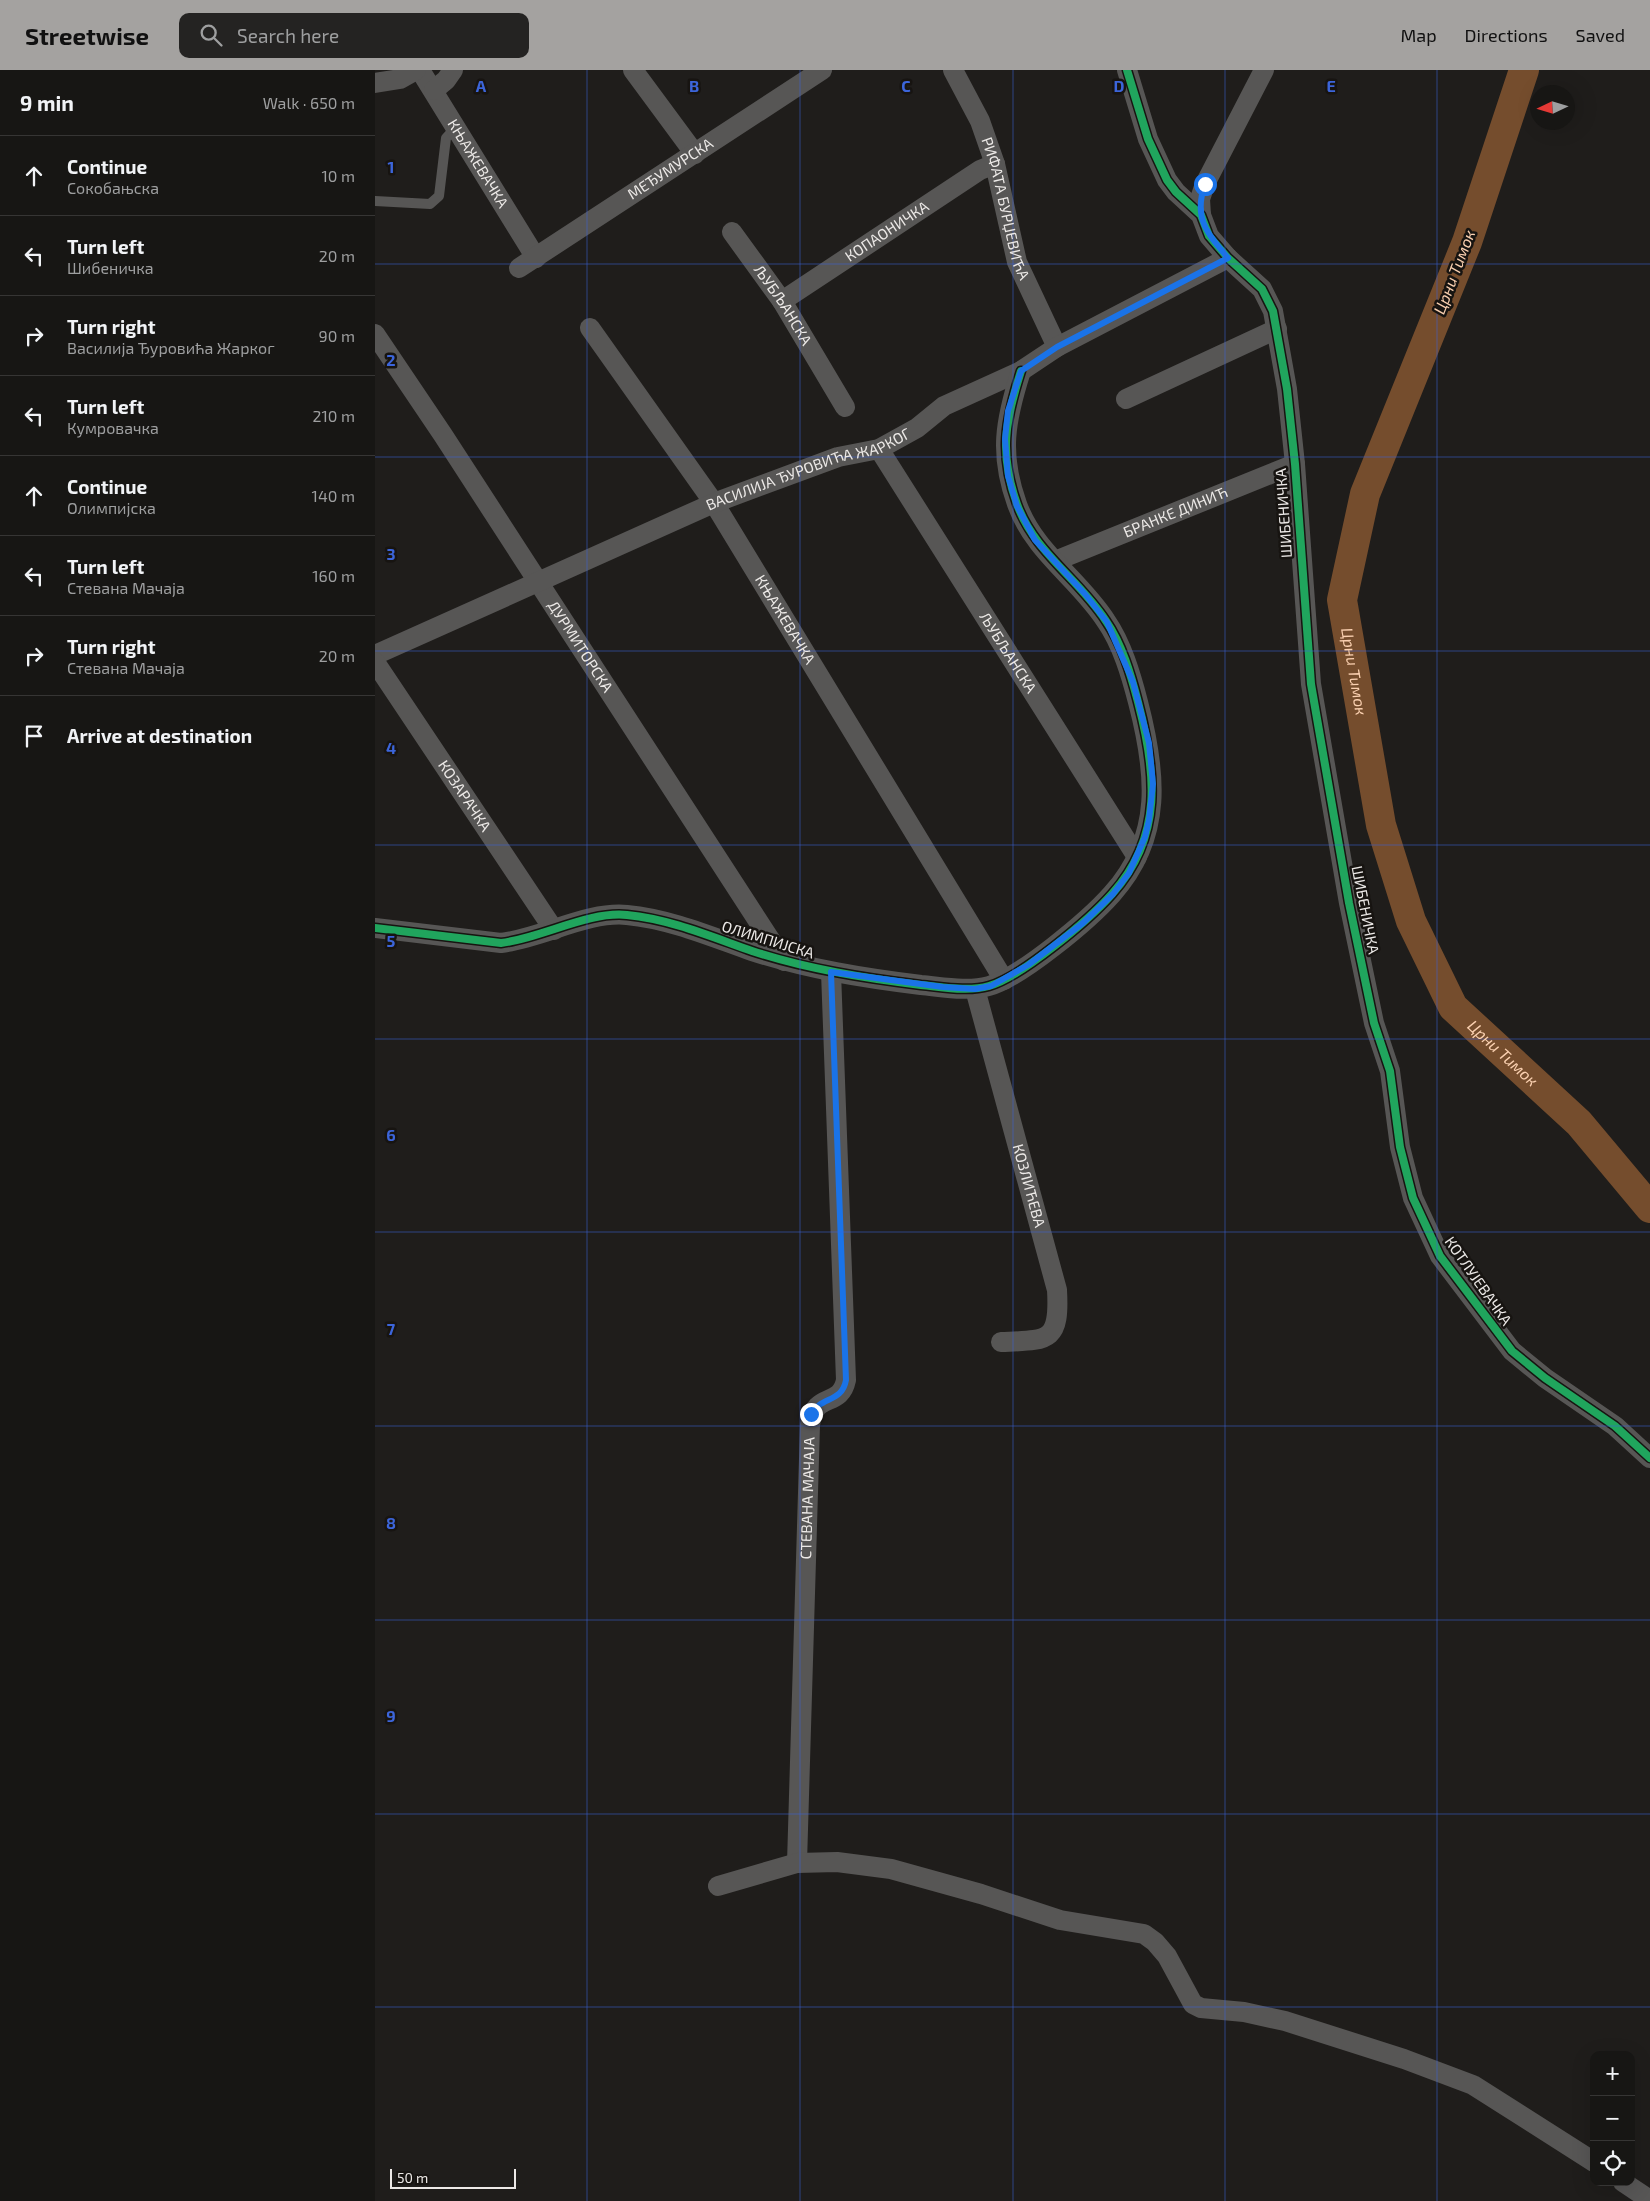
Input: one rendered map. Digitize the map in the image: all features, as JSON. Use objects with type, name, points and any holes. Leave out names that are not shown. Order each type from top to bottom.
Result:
[{"type":"street","points":[[375,83],[400,79],[418,70]]},
{"type":"street","name":"КЊАЖЕВАЧКА","points":[[418,70],[434,90],[536,258]]},
{"type":"street","points":[[434,90],[446,80],[453,70]]},
{"type":"street","points":[[633,70],[695,154]]},
{"type":"street","name":"МЕЂУМУРСКА","points":[[519,268],[822,70]]},
{"type":"street","name":"РИФАТА БУРЏЕВИЋА","points":[[953,70],[980,121],[995,164],[1017,262],[1057,347]]},
{"type":"street","name":"ШИБЕНИЧКА","points":[[1127,70],[1149,138],[1167,180],[1201,216],[1209,236],[1228,258],[1262,289],[1273,311],[1287,389],[1295,464],[1311,684],[1330,802],[1369,997]]},
{"type":"street","points":[[1201,216],[1200,199],[1205,184],[1264,70]]},
{"type":"street","name":"КОПАОНИЧКА","points":[[782,301],[980,170],[995,164]]},
{"type":"street","name":"ЉУБЉАНСКА","points":[[732,232],[782,301],[845,407]]},
{"type":"street","name":"ВАСИЛИЈА ЂУРОВИЋА ЖАРКОГ","points":[[375,654],[714,503],[838,457],[879,449],[917,428],[944,406],[1021,371],[1057,347],[1228,258]]},
{"type":"street","name":"КЊАЖЕВАЧКА","points":[[590,328],[714,503],[1004,980]]},
{"type":"street","points":[[1126,399],[1277,328]]},
{"type":"street","name":"ДУРМИТОРСКА","points":[[375,334],[784,961]]},
{"type":"street","name":"ОЛИМПИЈСКА","points":[[375,928],[501,943],[521,941],[599,917],[623,914],[659,920],[784,961],[831,972],[913,984],[975,989],[991,986],[1004,980],[1028,965],[1083,923],[1113,894],[1129,873],[1137,857],[1149,820],[1153,784],[1149,743],[1133,682],[1107,622],[1085,594],[1035,540],[1017,506],[1008,476],[1005,439],[1008,411],[1021,371]]},
{"type":"street","name":"ЉУБЉАНСКА","points":[[879,449],[1137,857]]},
{"type":"street","name":"БРАНКЕ ДИНИЋ","points":[[1055,561],[1295,464]]},
{"type":"street","name":"КОЗАРАЧКА","points":[[375,662],[554,930]]},
{"type":"street","name":"СТЕВАНА МАЧАЈА","points":[[797,1863],[810,1425],[817,1406],[839,1395],[843,1391],[846,1380],[831,972]]},
{"type":"street","name":"КОЗЛИЋЕВА","points":[[975,989],[1057,1290],[1057,1318],[1053,1331],[1037,1340],[1001,1342]]},
{"type":"street","name":"КОТЛУЈЕВАЧКА","points":[[1369,997],[1374,1023],[1390,1071],[1400,1147],[1413,1198],[1440,1256],[1512,1351],[1545,1378],[1615,1426],[1650,1458]]},
{"type":"street","points":[[718,1886],[797,1863],[837,1862],[891,1869],[981,1894],[1060,1920],[1144,1934],[1155,1942],[1167,1956],[1193,2004],[1201,2008],[1244,2012],[1285,2021],[1404,2059],[1473,2085],[1590,2159]]},
{"type":"street","points":[[1629,2186],[1650,2200]]},
{"type":"lane","points":[[375,200],[430,204],[436,200],[439,196],[447,138],[456,127]]},
{"type":"waterway","name":"Црни Тимок","points":[[1524,70],[1467,242],[1365,494],[1342,600],[1381,825],[1411,921],[1453,1007],[1579,1123],[1650,1208]]},
{"type":"cycle path","points":[[1127,70],[1148,139],[1167,180],[1176,192],[1201,215],[1209,236],[1228,258],[1262,289],[1273,311],[1287,389],[1295,464],[1311,684],[1349,903],[1374,1023],[1390,1071],[1400,1147],[1413,1198],[1440,1256],[1512,1351],[1545,1378],[1615,1426],[1650,1458]]},
{"type":"cycle path","points":[[375,928],[501,943],[533,936],[597,917],[627,915],[675,924],[752,951],[815,968],[878,979],[964,989],[981,988],[1003,981],[1036,960],[1088,918],[1112,894],[1129,872],[1141,849],[1148,826],[1151,802],[1149,753],[1129,671],[1112,630],[1095,606],[1034,537],[1017,504],[1008,469],[1006,438],[1011,406],[1021,371]]},
{"type":"route","points":[[811,1414],[817,1406],[839,1395],[843,1391],[846,1380],[831,972],[943,987],[975,989],[991,986],[1028,965],[1083,923],[1113,894],[1129,873],[1145,837],[1152,801],[1153,784],[1149,743],[1133,682],[1107,622],[1085,594],[1035,540],[1026,526],[1017,506],[1008,476],[1005,439],[1008,411],[1021,371],[1057,347],[1228,258],[1209,236],[1201,216],[1200,199],[1205,184]]}]
